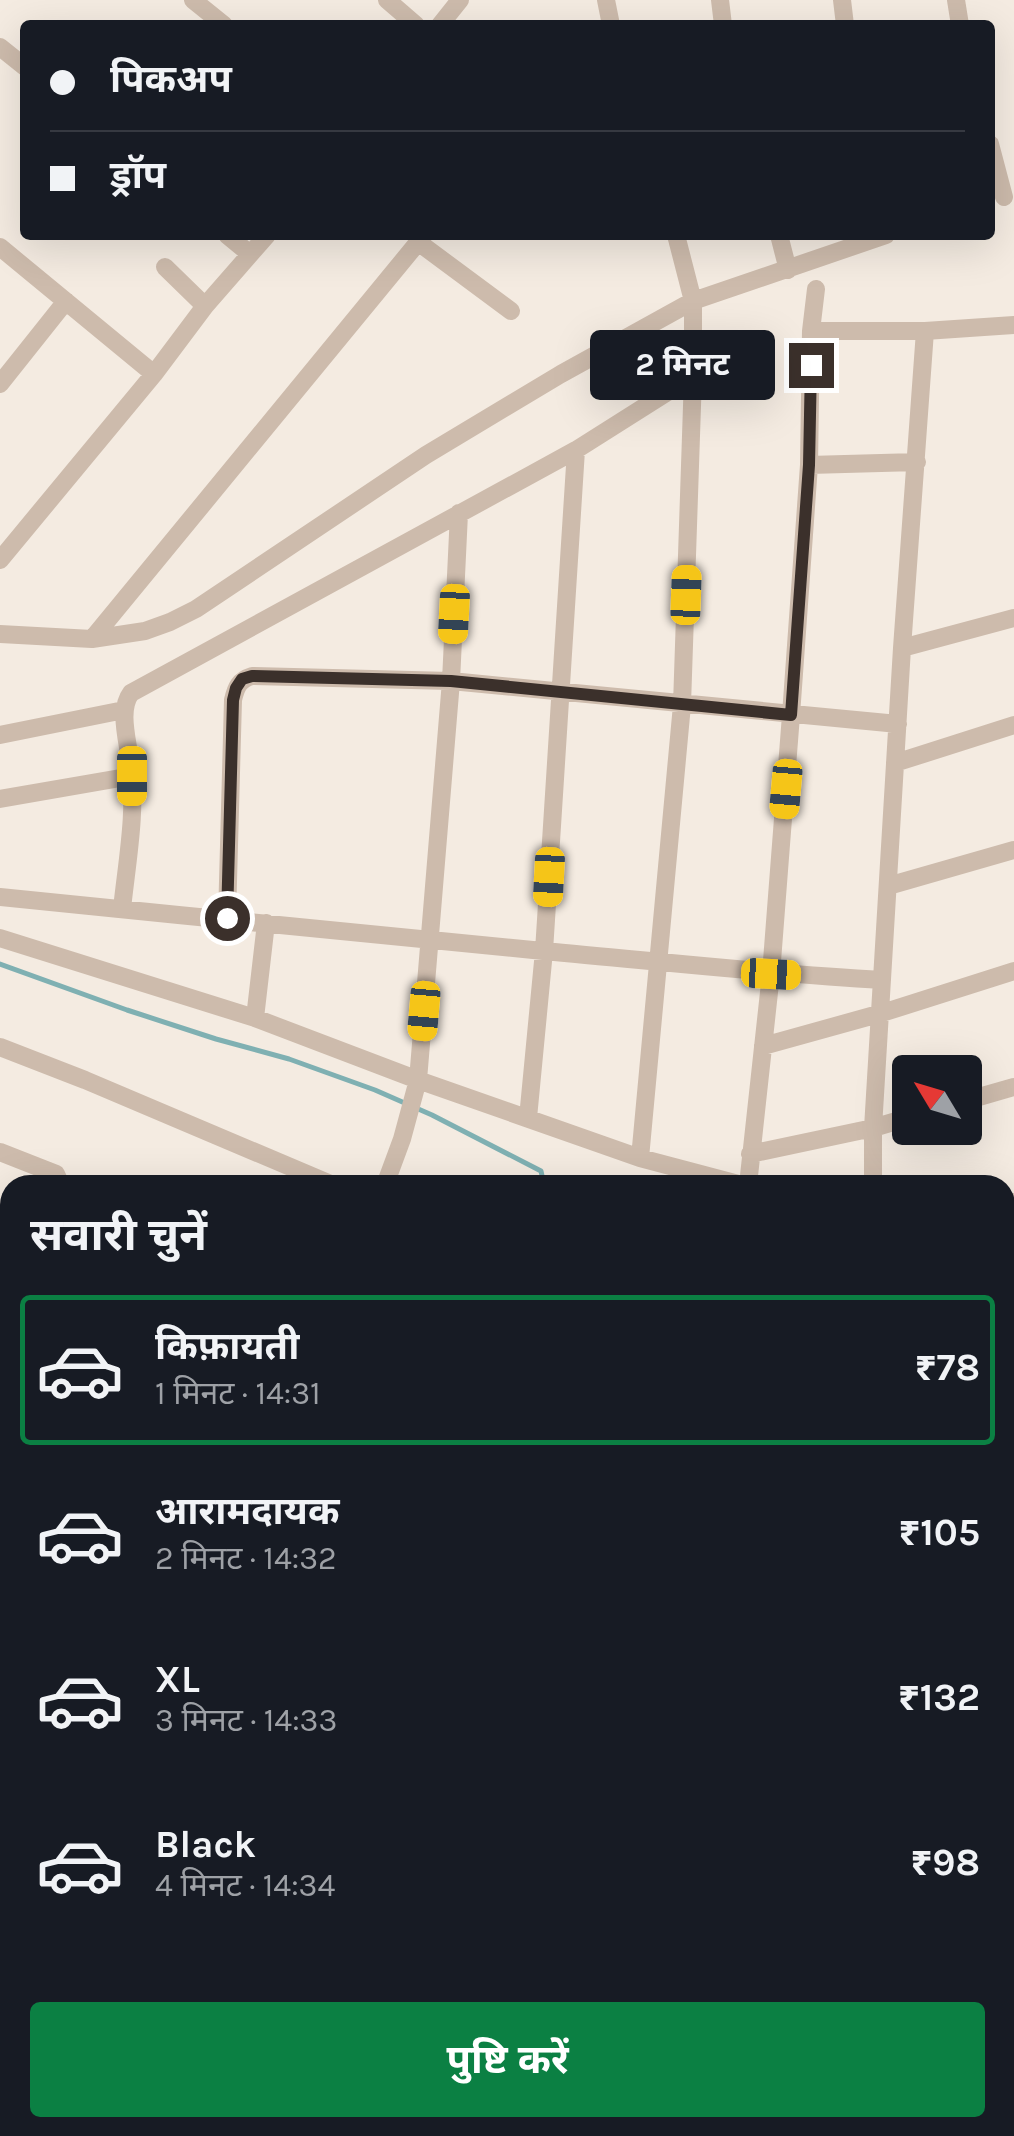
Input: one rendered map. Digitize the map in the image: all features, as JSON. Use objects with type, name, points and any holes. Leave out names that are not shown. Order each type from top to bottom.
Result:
[{"type":"street","points":[[193,0],[218,20]]},
{"type":"street","points":[[386,0],[410,20]]},
{"type":"street","points":[[444,20],[460,0]]},
{"type":"street","points":[[0,47],[20,64]]},
{"type":"street","points":[[995,164],[1003,197]]},
{"type":"street","points":[[233,240],[250,254]]},
{"type":"street","points":[[0,560],[263,240]]},
{"type":"street","points":[[92,639],[419,240]]},
{"type":"street","points":[[423,240],[511,311]]},
{"type":"street","points":[[640,1158],[682,704],[694,376],[693,302],[677,240]]},
{"type":"street","points":[[779,240],[788,270]]},
{"type":"street","points":[[0,634],[92,639],[145,631],[196,609],[426,454],[561,374],[693,302],[871,240]]},
{"type":"street","points":[[2,250],[154,374]]},
{"type":"street","points":[[165,266],[205,306]]},
{"type":"street","points":[[747,1175],[771,974],[809,465],[816,289]]},
{"type":"street","points":[[0,384],[66,302]]},
{"type":"street","points":[[812,331],[1014,327]]},
{"type":"street","points":[[873,1175],[902,648],[925,331]]},
{"type":"street","points":[[122,909],[132,801],[124,710],[131,693],[576,450],[694,376]]},
{"type":"street","points":[[528,1118],[544,951],[576,450]]},
{"type":"street","points":[[809,465],[917,462]]},
{"type":"street","points":[[389,1175],[416,1090],[451,681],[459,514]]},
{"type":"street","points":[[902,648],[1014,618]]},
{"type":"street","points":[[227,918],[233,700],[242,679],[252,676],[451,681],[898,724]]},
{"type":"street","points":[[0,735],[124,710]]},
{"type":"street","points":[[895,763],[1014,724]]},
{"type":"street","points":[[0,799],[132,776]]},
{"type":"street","points":[[888,886],[1014,850]]},
{"type":"street","points":[[0,897],[771,974],[882,980]]},
{"type":"street","points":[[256,1018],[266,923]]},
{"type":"street","points":[[0,938],[256,1018],[416,1090],[528,1118],[640,1158],[706,1175]]},
{"type":"street","points":[[763,1046],[1014,970]]},
{"type":"street","points":[[0,1047],[309,1175]]},
{"type":"street","points":[[982,1096],[1014,1087]]},
{"type":"street","points":[[750,1154],[892,1122]]},
{"type":"street","points":[[0,1152],[56,1175]]},
{"type":"waterway","points":[[0,964],[127,1010],[289,1059],[375,1090],[432,1115],[541,1171],[542,1175]]},
{"type":"route","points":[[227,918],[233,700],[242,679],[252,676],[451,681],[791,715],[809,465],[811,365]]}]
